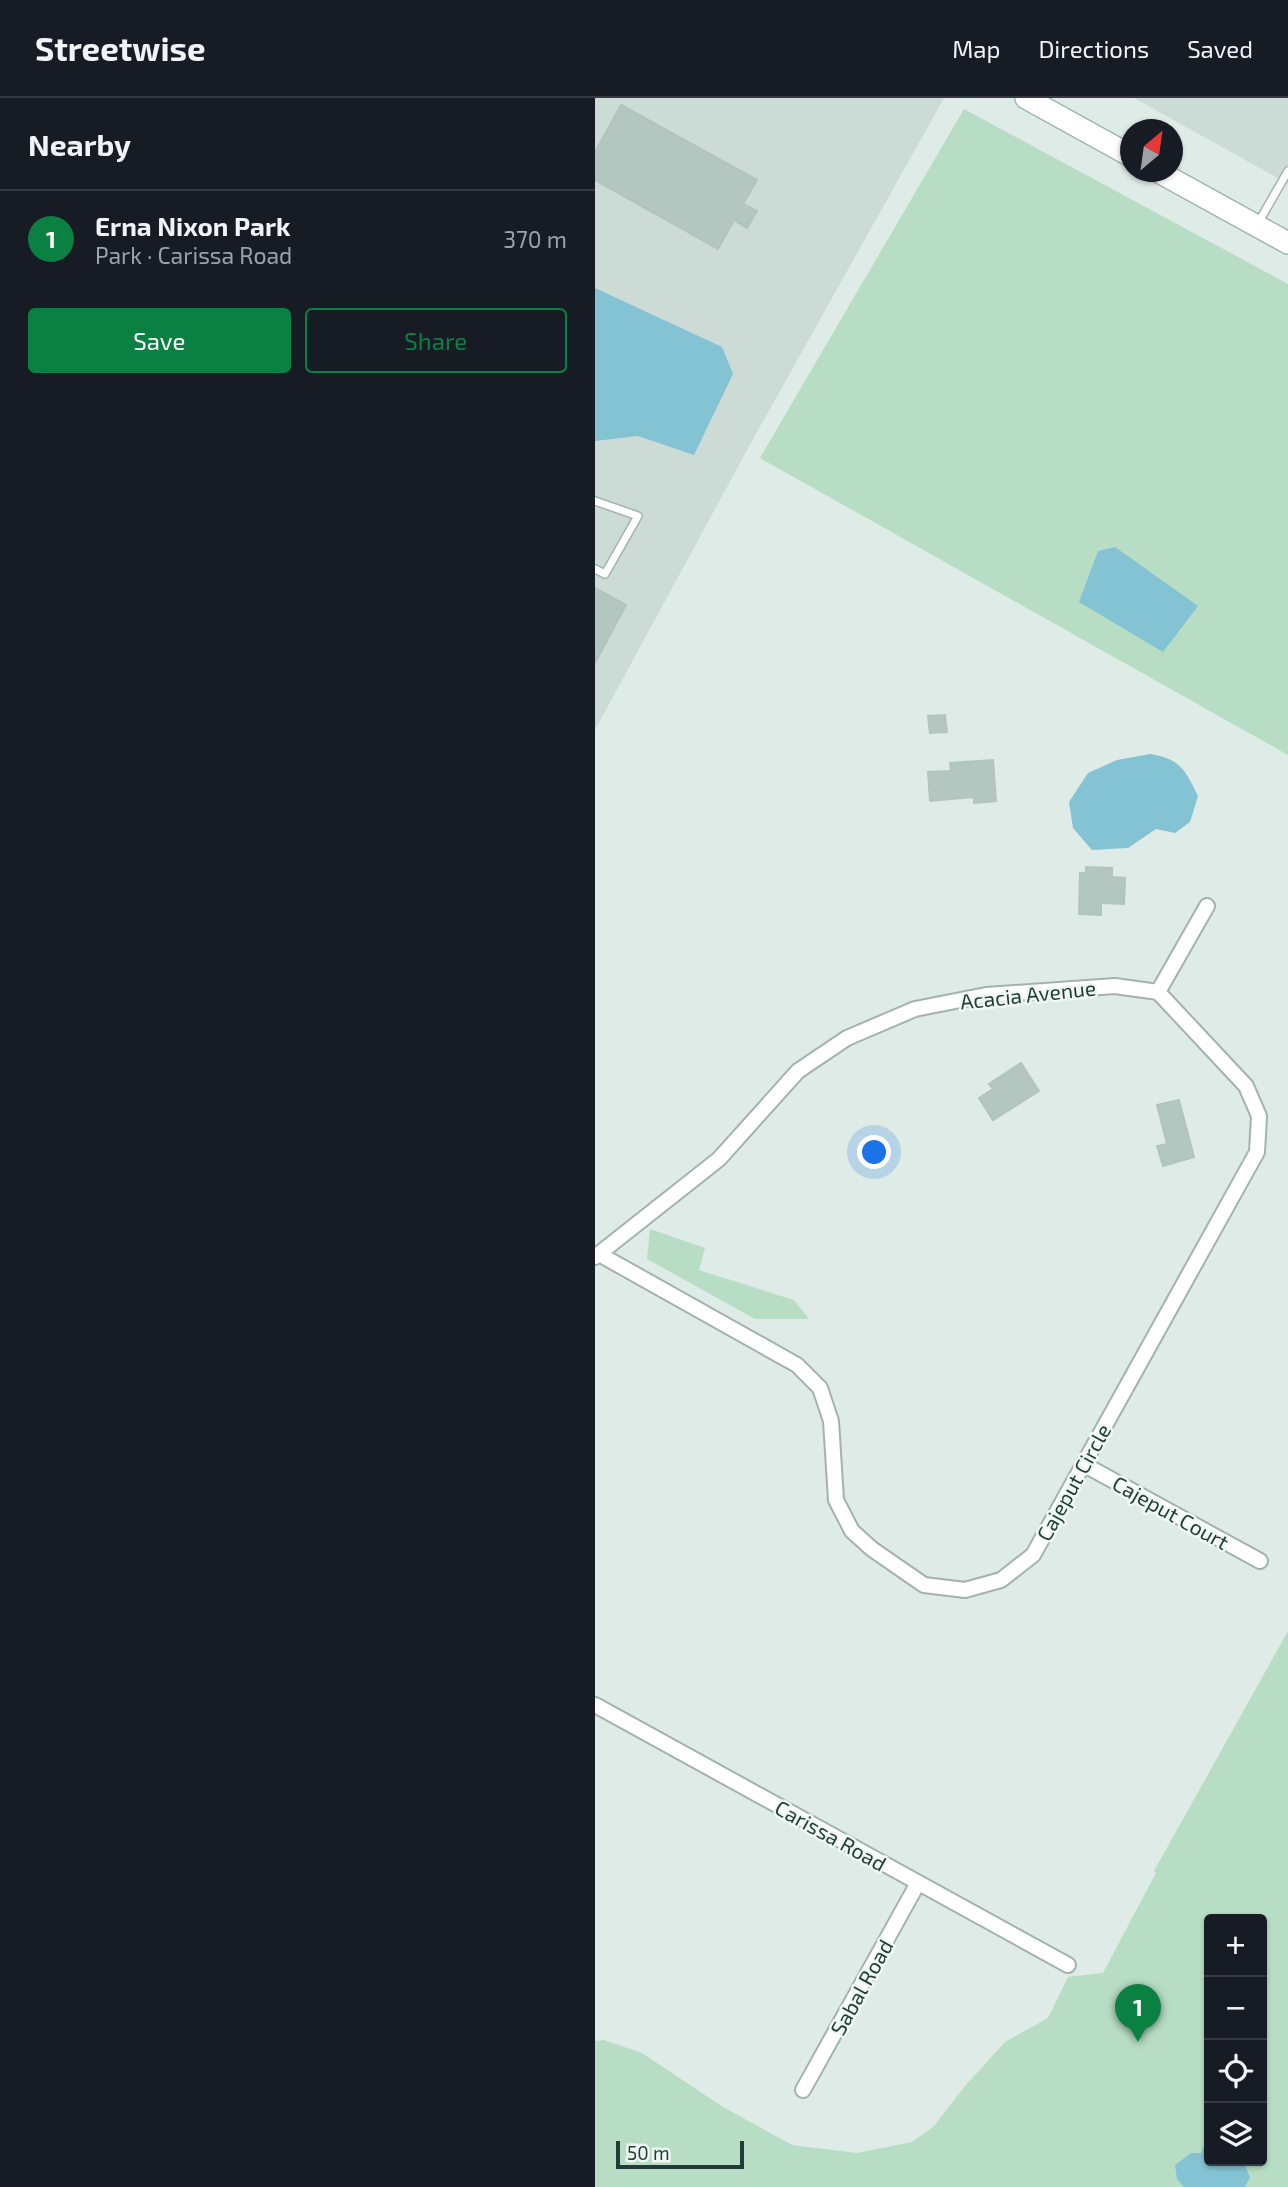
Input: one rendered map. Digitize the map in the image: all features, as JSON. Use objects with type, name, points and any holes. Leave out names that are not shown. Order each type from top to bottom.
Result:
[{"type":"main road","points":[[1026,98],[1120,150]]},
{"type":"main road","points":[[1177,182],[1288,243]]},
{"type":"street","points":[[1158,992],[1207,906]]},
{"type":"street","name":"Acacia Avenue","points":[[597,1255],[719,1159],[798,1071],[847,1038],[915,1009],[986,995],[1115,986],[1158,992]]},
{"type":"street","name":"Cajeput Circle","points":[[597,1255],[797,1364],[813,1380],[820,1388],[831,1422],[836,1500],[852,1531],[872,1549],[924,1585],[965,1590],[1001,1580],[1033,1555],[1257,1152],[1259,1116],[1246,1086],[1158,992]]},
{"type":"street","name":"Cajeput Court","points":[[1083,1464],[1259,1560]]},
{"type":"street","name":"Carissa Road","points":[[595,1705],[1068,1965]]},
{"type":"street","name":"Sabal Road","points":[[803,2090],[918,1883]]},
{"type":"lane","points":[[1257,226],[1288,171]]},
{"type":"lane","points":[[595,501],[638,516],[604,574],[595,569]]},
{"type":"shaded area","points":[[595,98],[944,98],[752,441],[595,730]]},
{"type":"shaded area","points":[[1134,98],[1288,98],[1288,184],[1183,125],[1183,119],[1172,119]]},
{"type":"green space","points":[[964,109],[1288,284],[1288,755],[760,458]]},
{"type":"green space","points":[[650,1229],[705,1248],[699,1270],[794,1300],[809,1319],[755,1319],[647,1259]]},
{"type":"green space","points":[[1288,1631],[1288,2187],[595,2187],[595,2041],[604,2040],[642,2053],[723,2107],[792,2145],[857,2153],[912,2142],[934,2126],[965,2086],[1005,2042],[1048,2018],[1068,1977],[1103,1973],[1156,1873],[1154,1871]]},
{"type":"water","points":[[595,288],[722,347],[733,374],[694,455],[638,436],[595,441]]},
{"type":"water","points":[[1115,547],[1198,606],[1163,652],[1079,602],[1098,551]]},
{"type":"water","points":[[1150,754],[1169,759],[1181,767],[1189,779],[1198,796],[1190,822],[1175,833],[1156,829],[1128,848],[1092,850],[1073,828],[1069,802],[1088,773],[1117,760]]},
{"type":"water","points":[[1204,2146],[1204,2166],[1245,2166],[1250,2177],[1245,2187],[1184,2187],[1177,2179],[1175,2165],[1191,2153],[1201,2153]]},
{"type":"building","points":[[621,105],[757,180],[743,204],[757,211],[747,228],[734,220],[718,249],[595,180],[595,152]]},
{"type":"building","points":[[595,588],[626,605],[595,663]]},
{"type":"building","points":[[945,715],[947,732],[930,733],[928,716]]},
{"type":"building","points":[[993,760],[996,801],[974,803],[974,797],[930,801],[928,772],[951,771],[950,763]]},
{"type":"building","points":[[1086,867],[1112,868],[1112,877],[1125,878],[1124,904],[1101,903],[1101,915],[1079,914],[1080,873],[1086,873]]},
{"type":"building","points":[[1021,1063],[1039,1091],[993,1120],[979,1098],[993,1089],[989,1084]]},
{"type":"building","points":[[1179,1100],[1194,1157],[1163,1166],[1157,1146],[1167,1144],[1157,1105]]},
{"type":"place","name":"Erna Nixon Park","points":[[1138,2042]]}]
